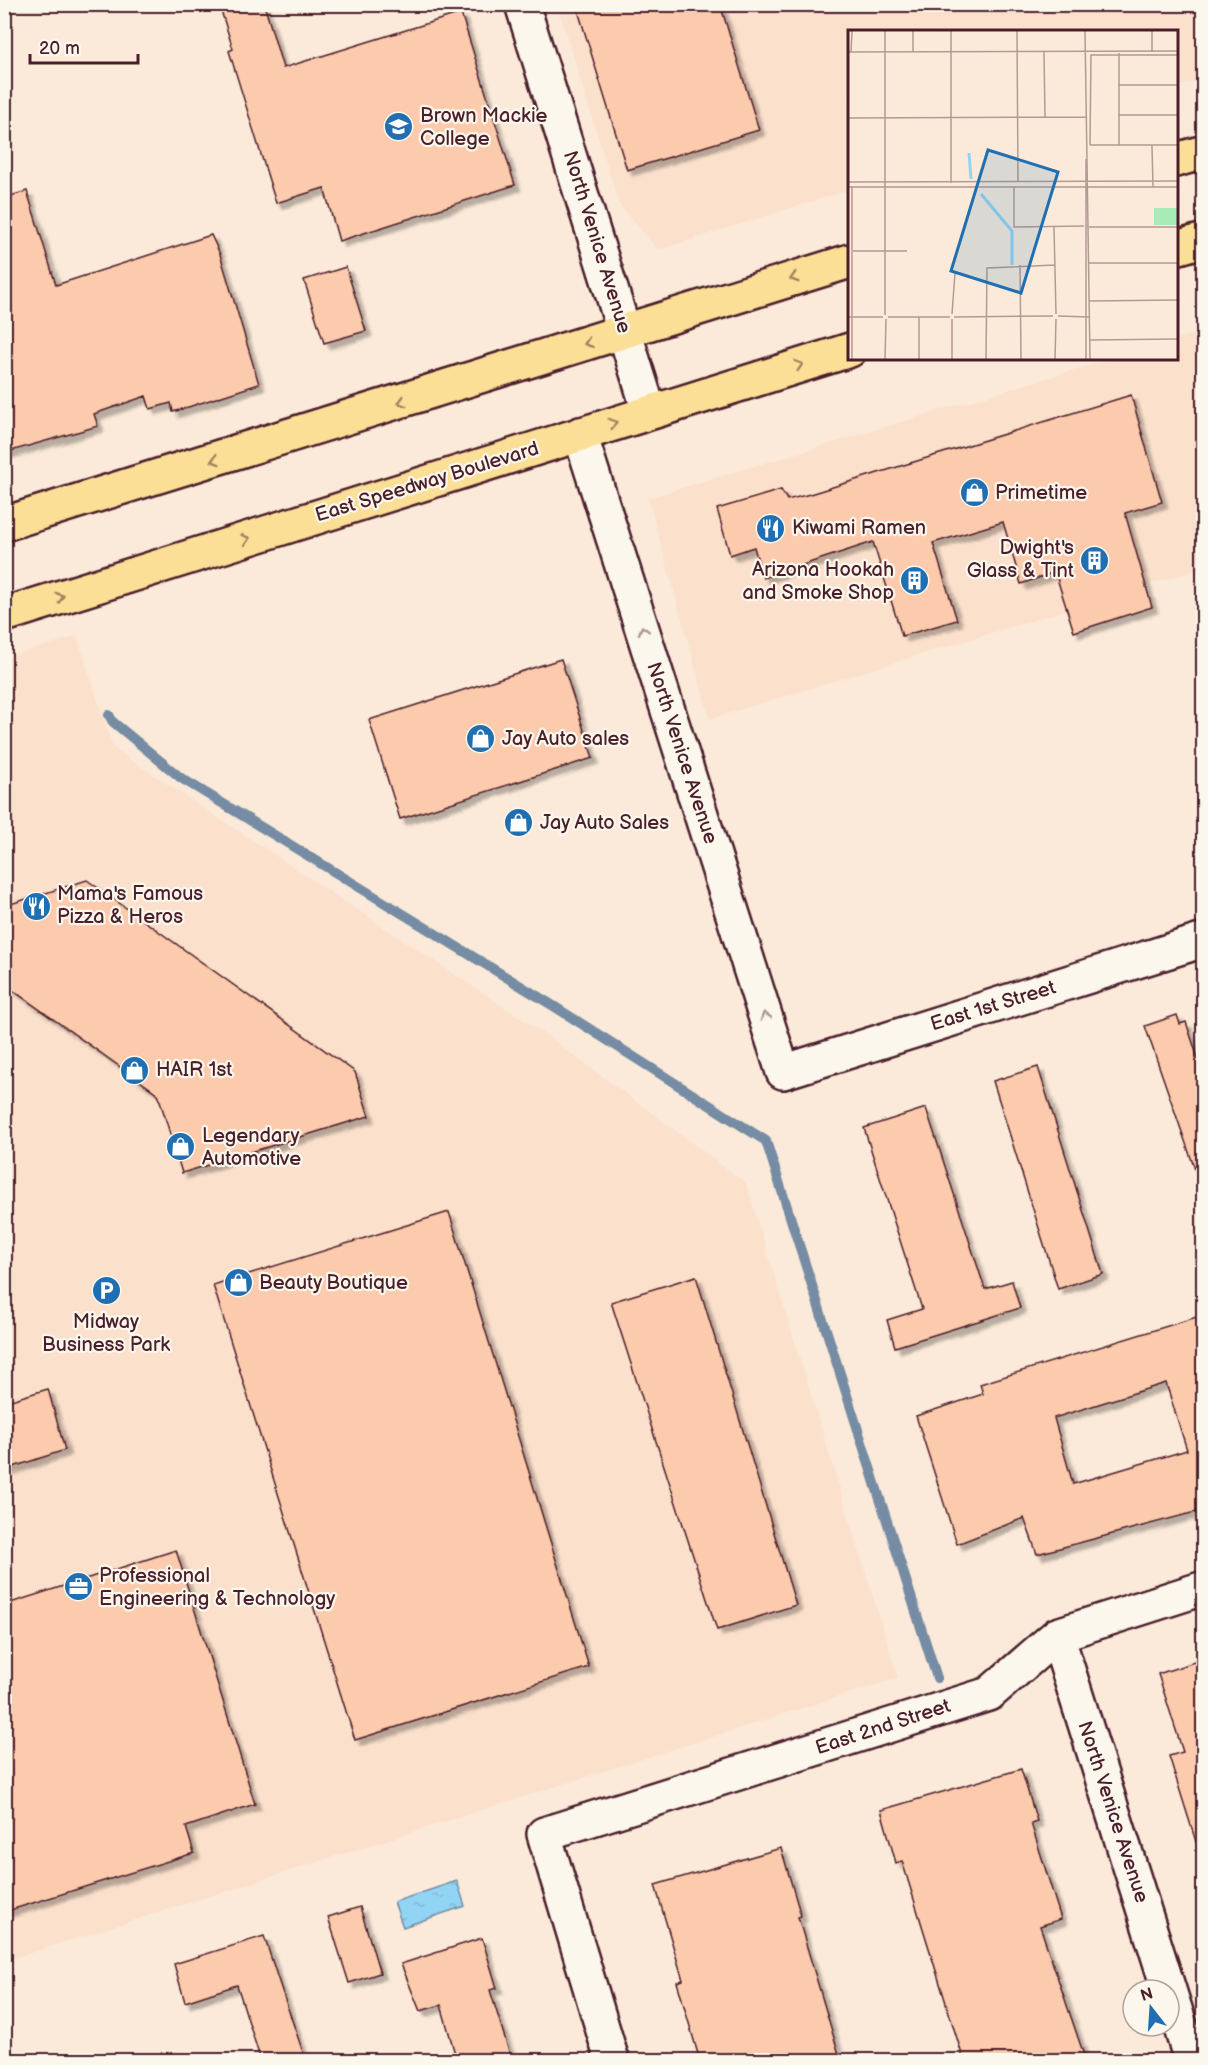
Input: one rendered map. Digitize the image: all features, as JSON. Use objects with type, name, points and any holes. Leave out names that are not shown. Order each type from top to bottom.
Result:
[{"type":"main road","points":[[1178,159],[1203,152]]},
{"type":"main road","points":[[1178,247],[1203,240]]},
{"type":"main road","points":[[4,524],[848,261]]},
{"type":"main road","name":"East Speedway Boulevard","points":[[4,615],[848,350]]},
{"type":"street","name":"North Venice Avenue","points":[[522,4],[626,331],[649,411]]},
{"type":"street","name":"North Venice Avenue","points":[[580,434],[783,1072]]},
{"type":"street","name":"East 1st Street","points":[[783,1072],[1203,940]]},
{"type":"street","name":"East 2nd Street","points":[[612,2061],[544,1834],[989,1694],[1057,1635],[1203,1588]]},
{"type":"street","name":"North Venice Avenue","points":[[1057,1635],[1165,1978]]},
{"type":"street","name":"North Venice Avenue","points":[[1181,2029],[1191,2061]]},
{"type":"shaded area","points":[[557,5],[1203,5],[1203,79],[1178,87],[1178,30],[848,30],[848,190],[658,250],[619,204]]},
{"type":"shaded area","points":[[1203,331],[1203,568],[710,719],[648,498],[1108,360],[1178,360],[1178,339]]},
{"type":"shaded area","name":"Midway Business Park","points":[[77,636],[113,748],[549,1037],[746,1183],[898,1678],[5,1961],[5,658]]},
{"type":"water","points":[[457,1881],[465,1906],[403,1927],[394,1902]]},
{"type":"building","name":"Brown Mackie College","points":[[219,4],[264,4],[283,68],[461,13],[515,185],[339,241],[324,188],[276,203],[229,51],[233,49]]},
{"type":"building","points":[[576,4],[720,4],[759,130],[627,170]]},
{"type":"building","points":[[27,191],[56,285],[211,235],[220,254],[259,384],[173,412],[171,403],[150,409],[146,396],[94,414],[98,426],[4,453],[4,198]]},
{"type":"building","points":[[346,267],[366,331],[324,343],[304,280]]},
{"type":"building","points":[[1131,395],[1162,502],[1125,513],[1152,607],[1074,632],[1055,572],[1021,584],[1003,522],[933,543],[957,620],[902,636],[873,542],[763,578],[754,547],[730,555],[717,509],[781,490],[787,500],[810,494]]},
{"type":"building","name":"Jay Auto sales","points":[[561,659],[593,758],[400,819],[369,720]]},
{"type":"building","points":[[87,880],[355,1072],[369,1116],[182,1173],[158,1094],[4,984],[4,906]]},
{"type":"building","points":[[1177,1015],[1180,1024],[1186,1022],[1203,1073],[1203,1181],[1199,1181],[1145,1026]]},
{"type":"building","points":[[1038,1067],[1103,1274],[1058,1289],[993,1081]]},
{"type":"building","points":[[926,1108],[985,1289],[1012,1281],[1020,1308],[895,1347],[887,1320],[922,1309],[864,1128]]},
{"type":"building","points":[[449,1212],[589,1667],[355,1740],[213,1285]]},
{"type":"building","points":[[696,1276],[796,1605],[717,1630],[611,1302]]},
{"type":"building","points":[[1203,1315],[1203,1510],[1037,1554],[1024,1518],[957,1544],[916,1416],[983,1394],[980,1384]],"holes":[[[1166,1383],[1187,1450],[1073,1484],[1054,1418]]]},
{"type":"building","points":[[48,1389],[65,1450],[4,1470],[4,1402]]},
{"type":"building","points":[[176,1550],[255,1804],[186,1827],[194,1853],[4,1912],[4,1605]]},
{"type":"building","points":[[1203,1659],[1203,1844],[1197,1845],[1169,1756],[1183,1752],[1158,1674]]},
{"type":"building","points":[[1021,1769],[1037,1821],[1031,1823],[1061,1919],[1040,1926],[1086,2061],[964,2061],[902,1861],[896,1863],[881,1810]]},
{"type":"building","points":[[781,1848],[801,1916],[798,1917],[841,2061],[700,2061],[677,1982],[683,1980],[655,1885]]},
{"type":"building","points":[[360,1907],[380,1973],[349,1983],[328,1917]]},
{"type":"building","points":[[264,1936],[306,2061],[261,2061],[237,1985],[185,2002],[174,1964]]},
{"type":"building","points":[[482,1938],[497,1988],[490,1990],[512,2061],[457,2061],[441,2005],[420,2011],[401,1964]]},
{"type":"waterway","points":[[109,715],[113,722],[181,778],[552,1005],[766,1141],[937,1678]]},
{"type":"place","name":"Brown Mackie College","points":[[399,127]]},
{"type":"place","name":"Primetime","points":[[974,493]]},
{"type":"place","name":"Kiwami Ramen","points":[[771,528]]},
{"type":"place","name":"Dwight's Glass & Tint","points":[[1095,560]]},
{"type":"place","name":"Arizona Hookah and Smoke Shop","points":[[915,581]]},
{"type":"place","name":"Jay Auto sales","points":[[481,739]]},
{"type":"place","name":"Jay Auto Sales","points":[[519,823]]},
{"type":"place","name":"Mama's Famous Pizza & Heros","points":[[36,906]]},
{"type":"place","name":"HAIR 1st","points":[[135,1070]]},
{"type":"place","name":"Legendary Automotive","points":[[181,1147]]},
{"type":"place","name":"Beauty Boutique","points":[[238,1283]]},
{"type":"place","name":"Midway Business Park","points":[[106,1291]]},
{"type":"place","name":"Professional Engineering & Technology","points":[[78,1587]]}]
